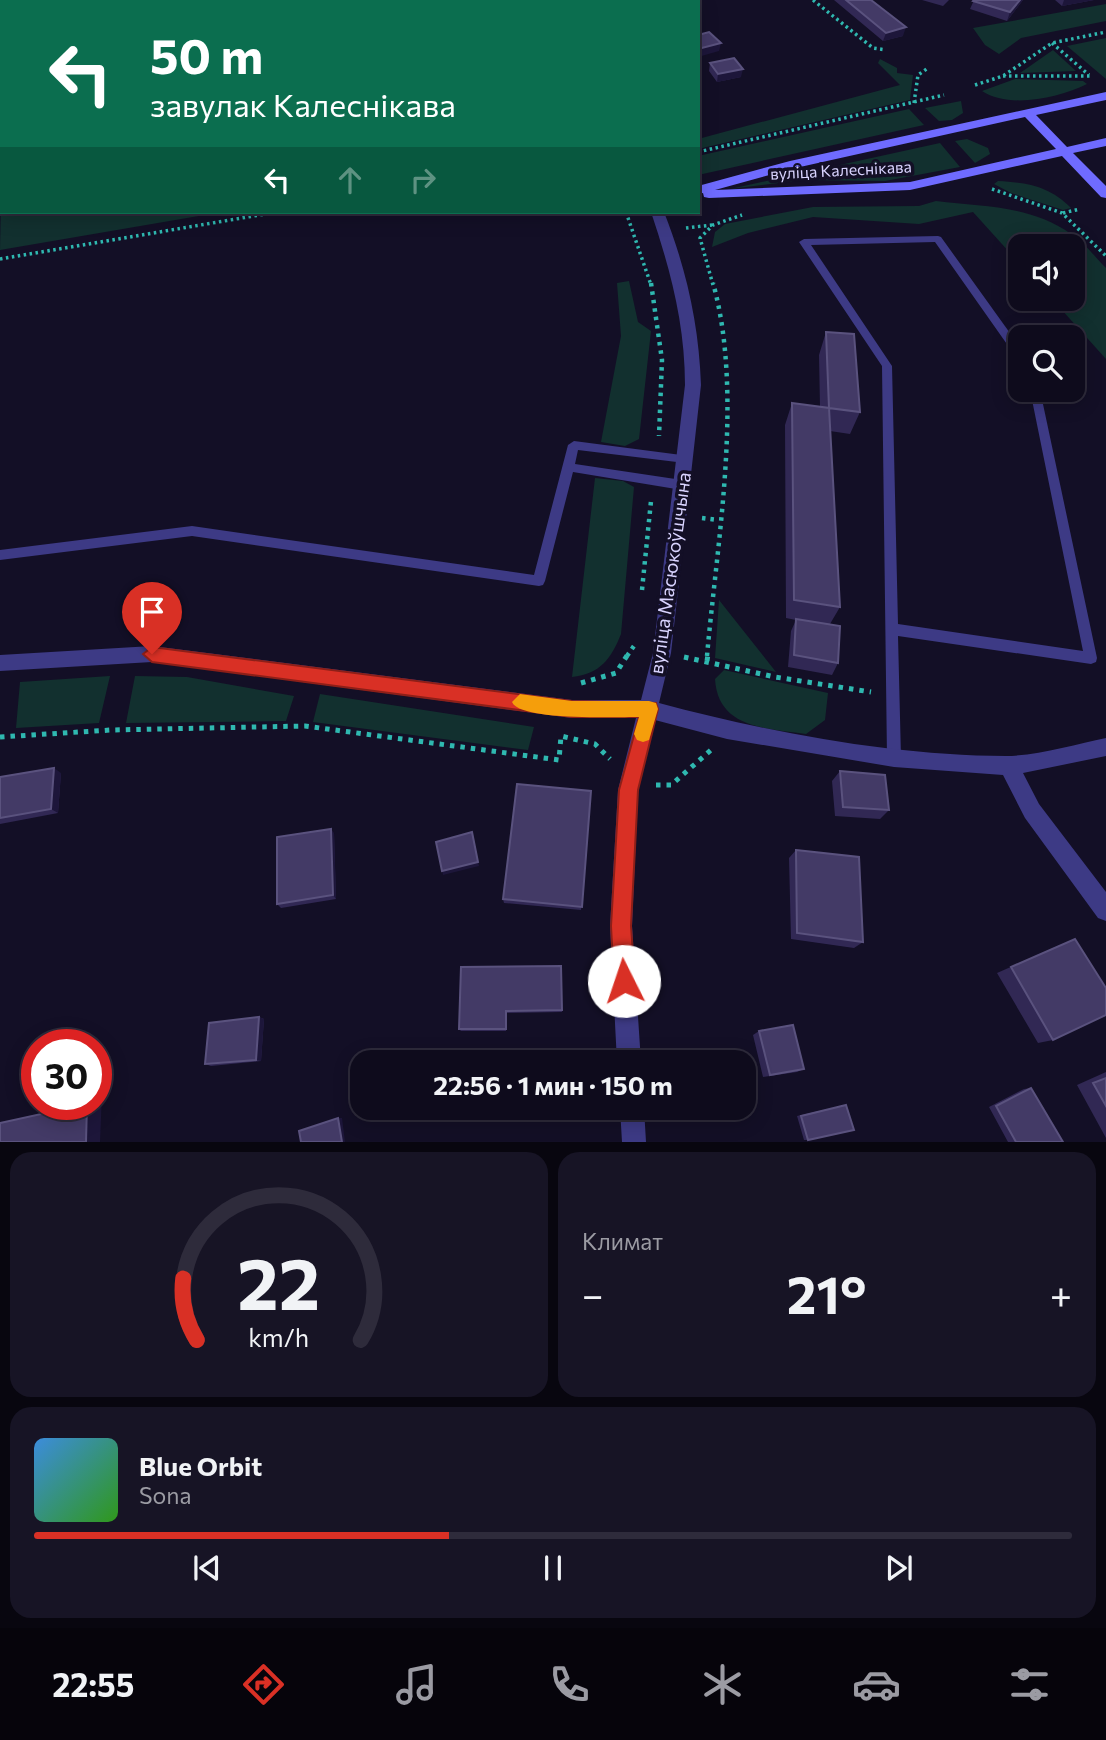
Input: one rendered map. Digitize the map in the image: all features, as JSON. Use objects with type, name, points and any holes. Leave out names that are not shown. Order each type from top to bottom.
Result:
[{"type":"street","name":"вуліца Калеснікава","points":[[700,191],[790,165],[1106,96]]},
{"type":"street","points":[[1027,113],[1106,194]]},
{"type":"street","name":"вуліца Калеснікава","points":[[700,192],[910,186],[1106,142]]},
{"type":"street","name":"вуліца Масюкоўшчына","points":[[628,1050],[621,926],[630,784],[662,653],[693,385],[691,336],[681,284],[658,214]]},
{"type":"street","points":[[0,663],[152,654],[572,709],[649,709],[727,730],[894,758],[1009,766],[1106,747]]},
{"type":"street","points":[[1009,766],[1032,811],[1106,911]]},
{"type":"street","points":[[633,1120],[634,1142]]},
{"type":"lane","points":[[894,758],[887,366],[804,242],[938,239],[1008,337]]},
{"type":"lane","points":[[891,629],[1091,659],[1037,402]]},
{"type":"lane","points":[[0,555],[192,531],[539,581],[574,445],[685,459]]},
{"type":"lane","points":[[568,467],[682,485]]},
{"type":"path","points":[[813,0],[873,48],[886,50]]},
{"type":"path","points":[[975,85],[1003,76],[1052,43],[1106,32]]},
{"type":"path","points":[[1003,76],[1090,76],[1052,43]]},
{"type":"path","points":[[914,103],[919,75],[928,68]]},
{"type":"path","points":[[700,152],[944,94]]},
{"type":"path","points":[[1080,209],[1062,213],[1106,256]]},
{"type":"path","points":[[0,259],[265,214]]},
{"type":"path","points":[[627,214],[643,252],[659,335],[663,388],[656,456]]},
{"type":"path","points":[[722,463],[706,661],[775,677],[892,695]]},
{"type":"path","points":[[640,604],[653,481]]},
{"type":"path","points":[[572,685],[616,673],[635,645],[637,632]]},
{"type":"path","points":[[0,737],[111,730],[304,726],[559,760],[561,736],[585,739],[602,747],[614,765],[617,784],[671,785]]},
{"type":"green space","points":[[1106,4],[1106,21],[1021,38],[999,54],[985,45],[973,28]]},
{"type":"green space","points":[[1106,38],[1106,79],[1067,46]]},
{"type":"green space","points":[[1053,50],[1076,71],[1020,73]]},
{"type":"green space","points":[[880,59],[897,68],[897,73],[913,75],[910,100],[700,149],[700,138],[900,85],[878,63]]},
{"type":"green space","points":[[1015,79],[1083,81],[1087,84],[1063,94],[1034,100],[1006,99],[982,91]]},
{"type":"green space","points":[[961,101],[963,113],[952,120],[939,121],[925,108]]},
{"type":"green space","points":[[909,109],[924,125],[700,175],[700,156]]},
{"type":"green space","points":[[967,139],[988,148],[990,154],[975,163],[955,141]]},
{"type":"green space","points":[[940,143],[960,167],[885,181],[803,180],[730,189]]},
{"type":"green space","points":[[998,181],[1038,187],[1055,195],[1071,208],[1063,210],[1011,193],[994,184]]},
{"type":"green space","points":[[936,201],[1023,212],[1039,217],[1071,234],[1008,234],[1008,251],[973,212],[919,224],[813,217],[748,233],[712,247],[715,232],[725,224],[813,207],[919,206]]},
{"type":"green space","points":[[1,214],[210,214],[0,250]]},
{"type":"green space","points":[[1085,246],[1106,268],[1106,359],[1085,336],[1085,325],[1075,325],[1063,311],[1085,311]]},
{"type":"green space","points":[[629,281],[638,322],[651,331],[639,439],[625,446],[601,442],[621,336],[617,283]]},
{"type":"green space","points":[[595,478],[623,481],[634,487],[621,634],[603,664],[590,673],[572,677]]},
{"type":"green space","points":[[719,600],[776,672],[715,658]]},
{"type":"green space","points":[[724,670],[828,693],[825,720],[806,734],[747,723],[725,708],[718,695],[715,679]]},
{"type":"green space","points":[[110,676],[99,723],[16,728],[20,682]]},
{"type":"green space","points":[[135,676],[187,677],[294,696],[286,721],[126,723]]},
{"type":"green space","points":[[320,694],[534,727],[528,750],[313,722]]},
{"type":"building","points":[[846,0],[871,0],[906,27],[886,33]]},
{"type":"building","points":[[974,0],[1020,0],[1010,12]]},
{"type":"building","points":[[709,32],[721,43],[700,48],[700,34]]},
{"type":"building","points":[[734,58],[743,69],[718,74],[710,63]]},
{"type":"building","points":[[826,332],[854,334],[860,412],[829,408]]},
{"type":"building","points":[[792,403],[829,408],[840,607],[794,600]]},
{"type":"building","points":[[796,619],[840,626],[838,663],[794,655]]},
{"type":"building","points":[[54,768],[51,809],[0,818],[0,777]]},
{"type":"building","points":[[840,771],[885,775],[889,810],[843,807]]},
{"type":"building","points":[[517,784],[591,791],[582,907],[503,899]]},
{"type":"building","points":[[331,829],[333,895],[277,904],[277,837]]},
{"type":"building","points":[[472,832],[478,862],[442,871],[436,842]]},
{"type":"building","points":[[796,850],[859,857],[863,942],[797,933]]},
{"type":"building","points":[[1075,939],[1106,988],[1106,1015],[1053,1040],[1011,967]]},
{"type":"building","points":[[561,966],[562,1010],[506,1011],[506,1029],[459,1029],[461,967]]},
{"type":"building","points":[[259,1017],[256,1060],[205,1064],[209,1023]]},
{"type":"building","points":[[793,1025],[804,1069],[770,1075],[759,1031]]},
{"type":"building","points":[[1106,1078],[1106,1106],[1093,1083]]},
{"type":"building","points":[[1031,1088],[1063,1142],[1016,1142],[996,1106]]},
{"type":"building","points":[[846,1105],[854,1130],[808,1140],[801,1116]]},
{"type":"building","points":[[21,1118],[87,1120],[86,1142],[0,1142],[0,1123]]},
{"type":"building","points":[[338,1118],[342,1142],[301,1142],[299,1131]]},
{"type":"slow traffic","points":[[520,702],[572,709],[649,709],[643,734]]},
{"type":"route","points":[[152,654],[572,709],[649,709],[628,790],[621,926],[624,981]]}]
